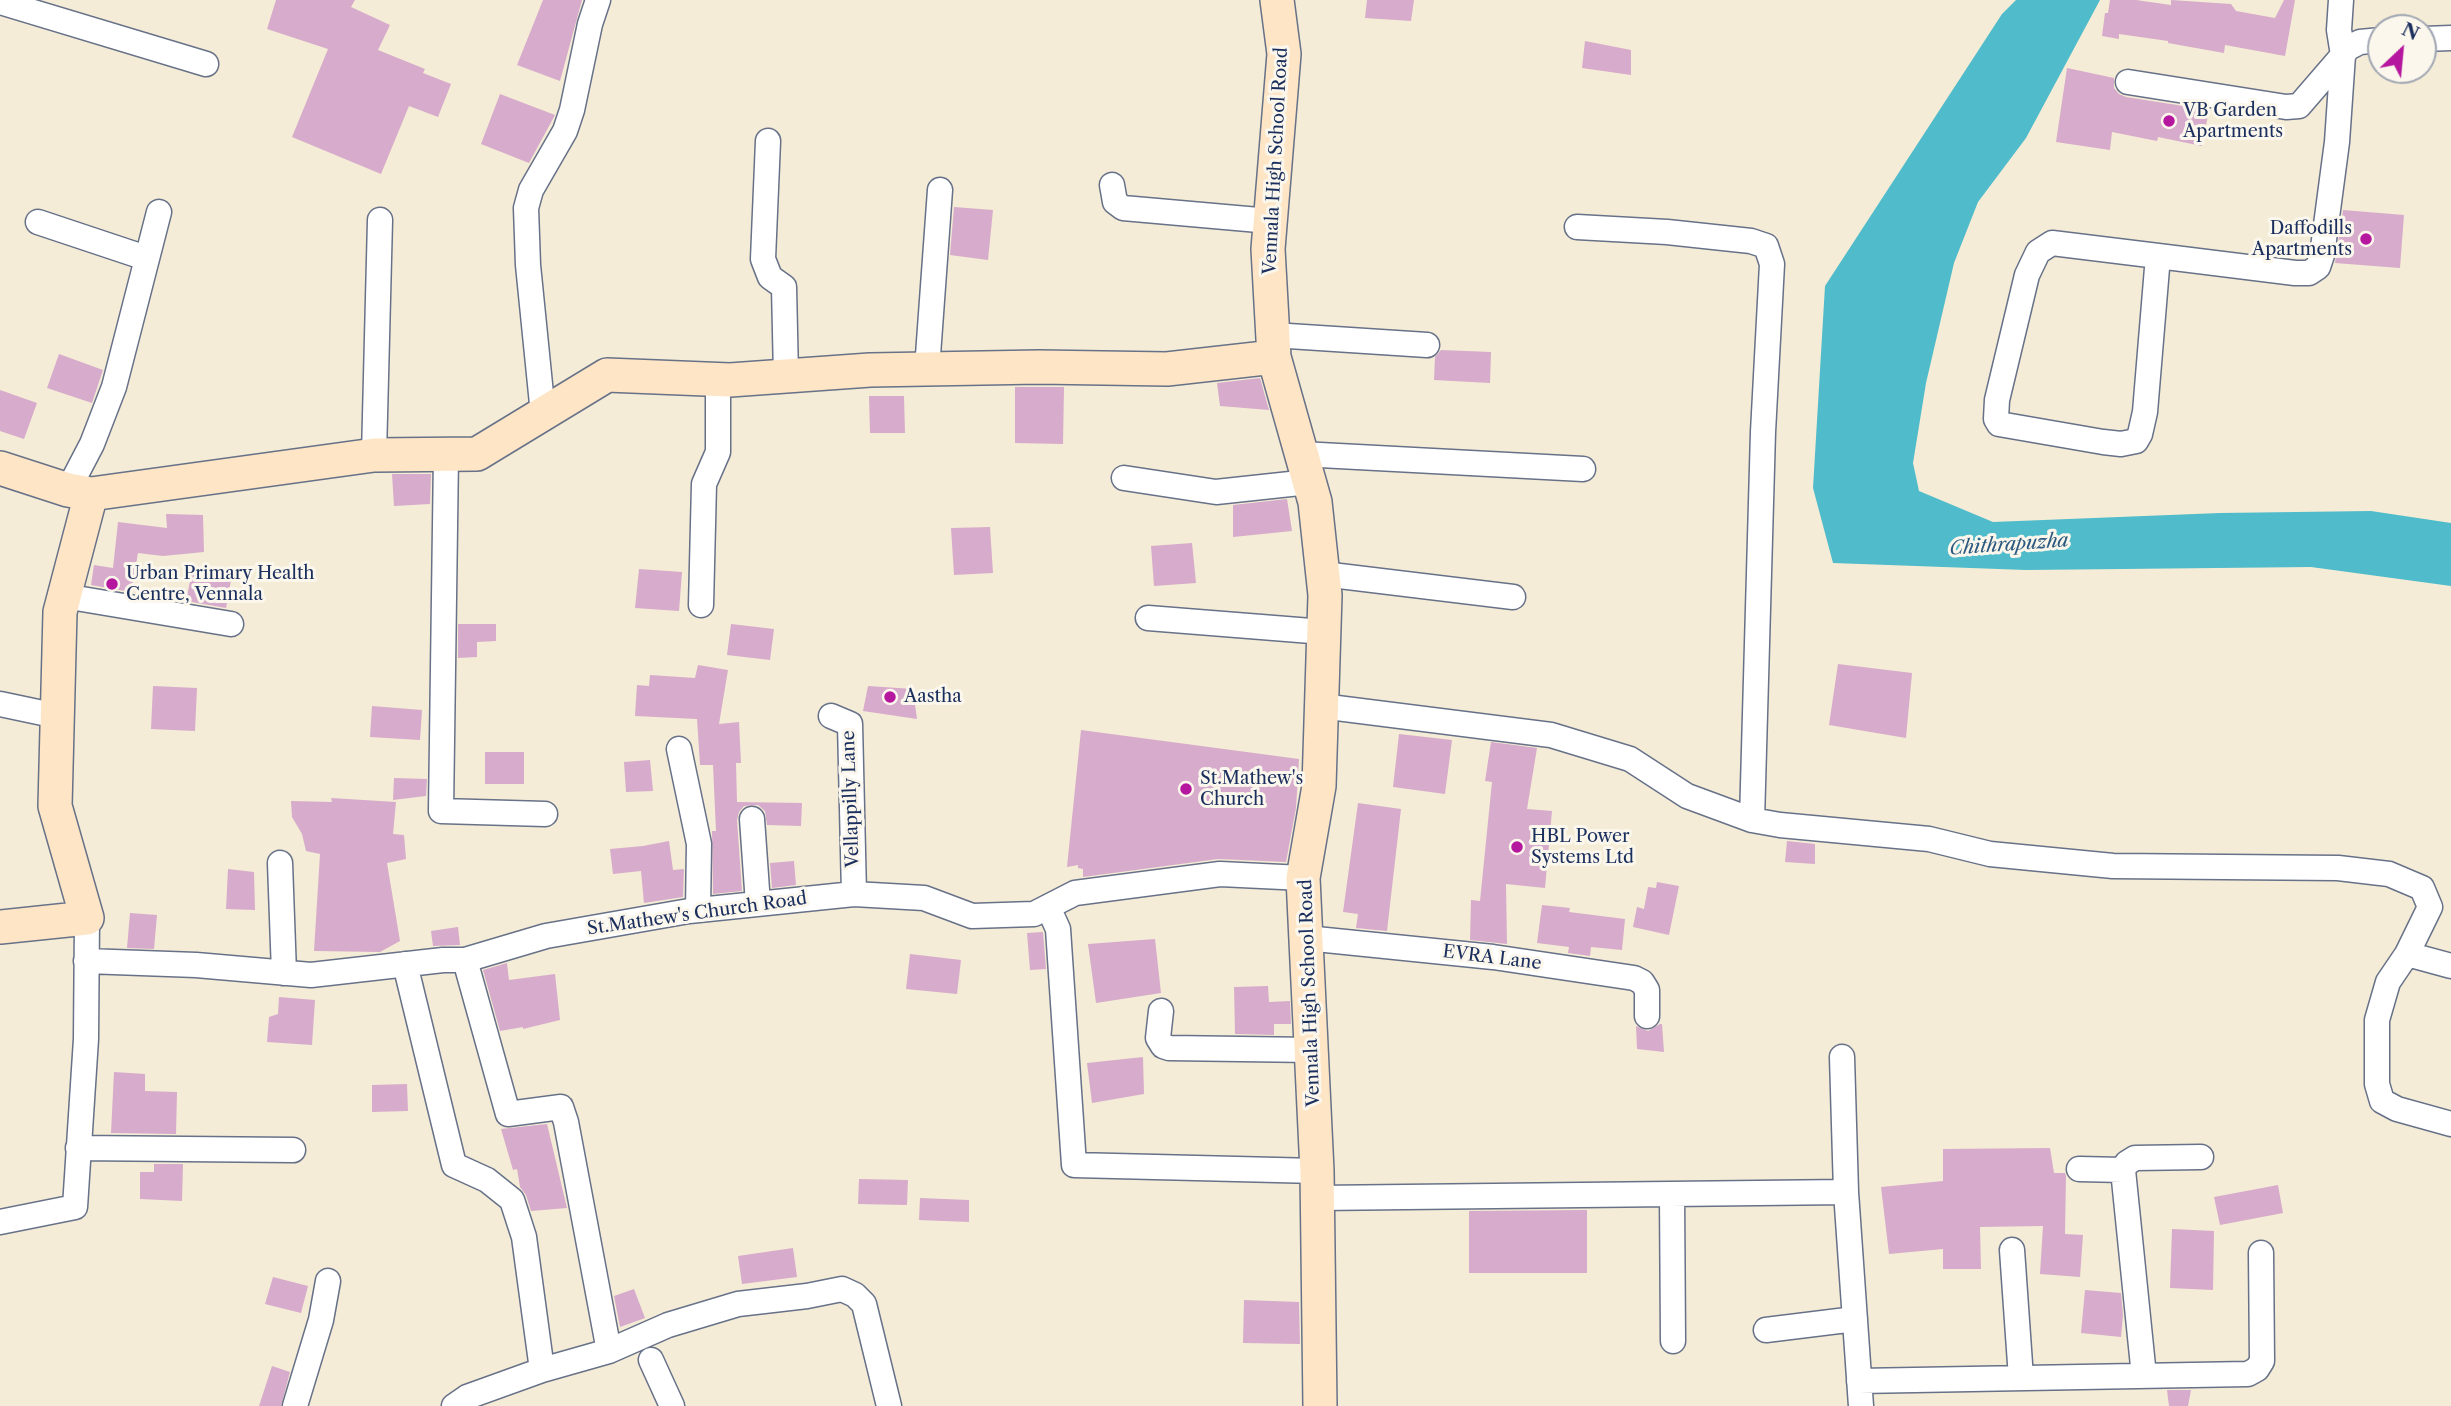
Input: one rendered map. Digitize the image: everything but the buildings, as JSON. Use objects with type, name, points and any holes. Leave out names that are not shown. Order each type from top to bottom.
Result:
[{"type":"street","points":[[543,414],[528,265],[526,208],[531,190],[565,131],[598,0]]},
{"type":"street","name":"Vennala High School Road","points":[[1277,0],[1284,54],[1268,249],[1274,346],[1315,502],[1325,595],[1319,786],[1303,878],[1317,1184],[1320,1406]]},
{"type":"street","points":[[2158,256],[2145,412],[2136,441],[2121,444],[2103,442],[1999,424],[1996,419],[1997,400],[2027,275],[2038,252],[2052,243],[2158,256],[2295,274],[2309,273],[2318,267],[2337,142],[2343,55],[2339,30],[2341,0]]},
{"type":"street","points":[[0,2],[206,64]]},
{"type":"street","points":[[2128,82],[2286,107],[2299,106],[2354,44],[2367,42]]},
{"type":"street","points":[[768,141],[762,259],[770,277],[784,287],[786,376]]},
{"type":"street","points":[[1112,185],[1115,202],[1123,208],[1270,221]]},
{"type":"street","points":[[927,369],[940,190]]},
{"type":"street","points":[[0,1222],[75,1207],[86,1039],[87,918],[55,806],[60,612],[80,492],[92,444],[111,396],[159,212]]},
{"type":"street","points":[[374,455],[380,220]]},
{"type":"street","points":[[38,222],[146,258]]},
{"type":"street","points":[[1577,228],[1667,232],[1751,241],[1766,246],[1772,264],[1763,432],[1752,820]]},
{"type":"street","points":[[0,468],[80,492],[374,455],[477,454],[607,375],[718,380],[870,370],[1039,367],[1167,369],[1274,346],[1427,345]]},
{"type":"street","points":[[701,605],[704,484],[718,452],[718,380]]},
{"type":"street","points":[[446,455],[441,811],[545,814]]},
{"type":"street","points":[[1124,478],[1216,492],[1305,468],[1583,469]]},
{"type":"street","points":[[1323,574],[1513,597]]},
{"type":"street","points":[[64,596],[231,624]]},
{"type":"street","points":[[1147,618],[1324,632]]},
{"type":"street","points":[[0,704],[57,716]]},
{"type":"street","points":[[1321,706],[1551,735],[1630,759],[1687,796],[1752,820],[1929,839],[1990,854],[2113,866],[2338,868],[2389,874],[2421,888],[2430,907],[2407,954],[2388,982],[2377,1020],[2377,1084],[2382,1101],[2397,1109],[2451,1124]]},
{"type":"street","name":"Vellappilly Lane","points":[[831,716],[850,724],[854,894]]},
{"type":"street","points":[[679,748],[699,844],[698,910]]},
{"type":"street","points":[[752,819],[758,904]]},
{"type":"street","points":[[280,863],[284,973]]},
{"type":"street","name":"St.Mathew's Church Road","points":[[86,961],[196,964],[311,975],[443,960],[466,960],[546,936],[698,910],[854,894],[924,898],[972,916],[1034,914],[1075,893],[1220,874],[1303,878]]},
{"type":"street","points":[[1048,907],[1058,929],[1074,1165],[1317,1184],[1672,1194],[1846,1192]]},
{"type":"street","points":[[0,927],[87,918]]},
{"type":"street","name":"EVRA Lane","points":[[1306,938],[1493,957],[1634,978],[1642,982],[1647,990],[1647,1016]]},
{"type":"street","points":[[2407,954],[2451,966]]},
{"type":"street","points":[[466,960],[508,1114],[561,1107],[609,1351]]},
{"type":"street","points":[[405,964],[454,1166],[487,1180],[512,1200],[524,1237],[542,1370]]},
{"type":"street","points":[[1161,1012],[1158,1038],[1163,1046],[1169,1048],[1312,1050]]},
{"type":"street","points":[[1842,1057],[1846,1192],[1861,1406]]},
{"type":"street","points":[[78,1148],[293,1150]]},
{"type":"street","points":[[2144,1376],[2123,1170],[2127,1163],[2135,1158],[2201,1157]]},
{"type":"street","points":[[2079,1169],[2123,1170]]},
{"type":"street","points":[[1672,1194],[1673,1341]]},
{"type":"street","points":[[2012,1250],[2021,1378]]},
{"type":"street","points":[[1859,1381],[2248,1374],[2258,1369],[2262,1361],[2261,1252]]},
{"type":"street","points":[[295,1406],[321,1321],[328,1281]]},
{"type":"street","points":[[454,1406],[467,1397],[542,1370],[609,1351],[668,1325],[738,1304],[842,1289],[855,1294],[864,1304],[889,1406]]},
{"type":"street","points":[[1766,1330],[1855,1319]]},
{"type":"street","points":[[651,1360],[672,1406]]},
{"type":"water","name":"Chithrapuzha","points":[[2016,0],[2100,0],[2026,138],[1978,202],[1954,263],[1926,383],[1913,463],[1919,491],[1993,522],[2220,513],[2371,511],[2451,523],[2451,586],[2311,567],[2026,570],[1833,563],[1813,488],[1825,286],[2002,14]]},
{"type":"place","name":"VB Garden Apartments","points":[[2169,121]]},
{"type":"place","name":"Daffodills Apartments","points":[[2366,239]]},
{"type":"place","name":"Urban Primary Health Centre, Vennala","points":[[112,584]]},
{"type":"place","name":"Aastha","points":[[890,697]]},
{"type":"place","name":"St.Mathew's Church","points":[[1186,789]]},
{"type":"place","name":"HBL Power Systems Ltd","points":[[1517,847]]}]
